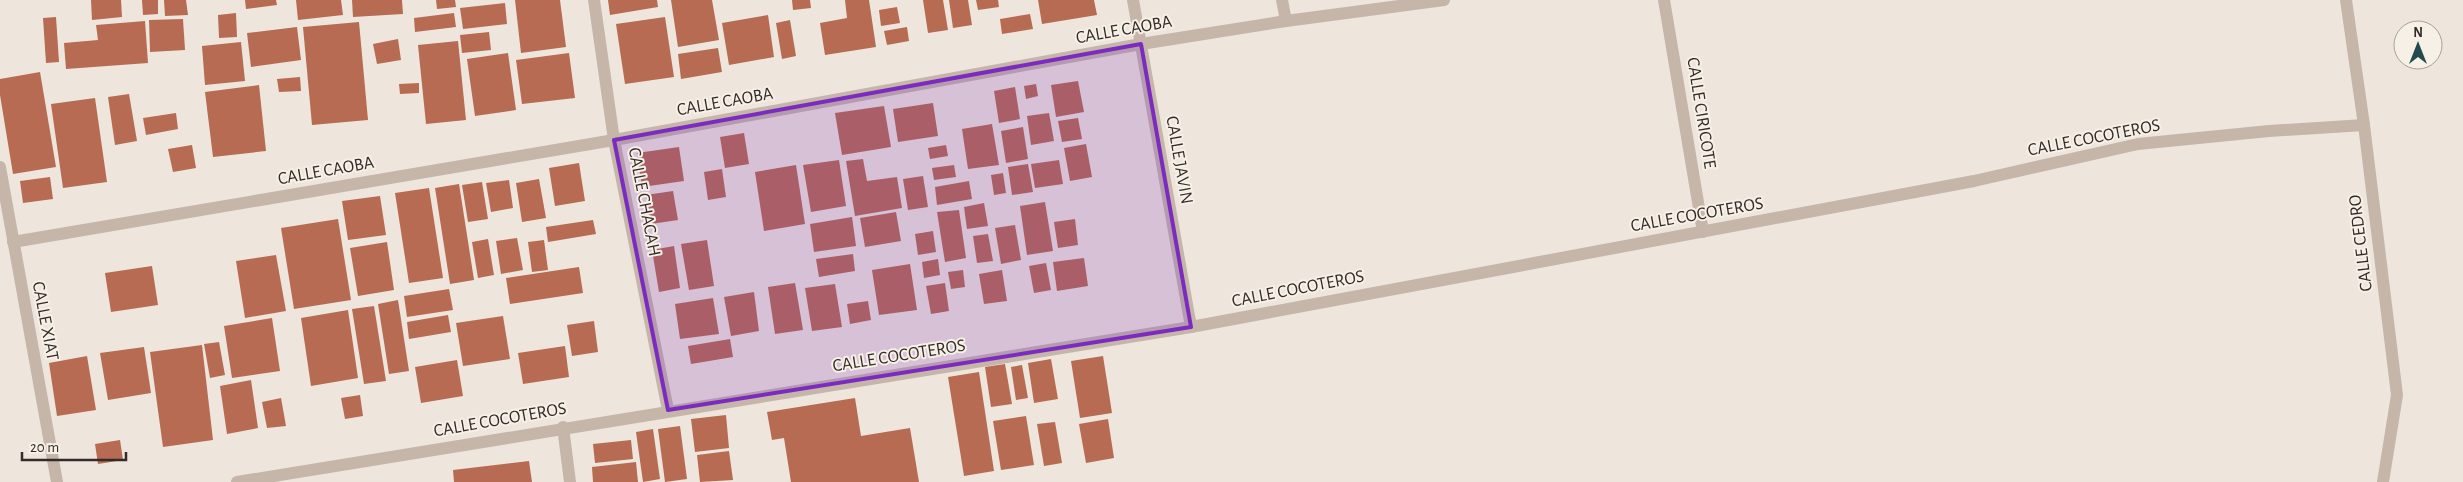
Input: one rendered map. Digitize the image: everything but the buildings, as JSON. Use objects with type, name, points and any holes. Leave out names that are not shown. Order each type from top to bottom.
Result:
[{"type":"street","name":"CALLE CHACAH","points":[[594,0],[614,140],[668,410]]},
{"type":"street","name":"CALLE JAVIN","points":[[1133,0],[1191,327]]},
{"type":"street","points":[[1282,0],[1286,21]]},
{"type":"street","name":"CALLE CAOBA","points":[[12,242],[614,140],[1141,44],[1286,21],[1444,0]]},
{"type":"street","name":"CALLE CIRICOTE","points":[[1664,0],[1702,232]]},
{"type":"street","name":"CALLE CEDRO","points":[[2346,0],[2364,125],[2397,395],[2383,482]]},
{"type":"street","name":"CALLE COCOTEROS","points":[[237,482],[668,410],[1191,327],[1974,182],[2138,144],[2268,131],[2364,125]]},
{"type":"street","name":"CALLE XIAT","points":[[0,167],[12,242],[57,482]]},
{"type":"street","points":[[564,427],[570,482]]},
{"type":"highlighted area","points":[[1141,44],[1191,327],[668,410],[614,140]]}]
